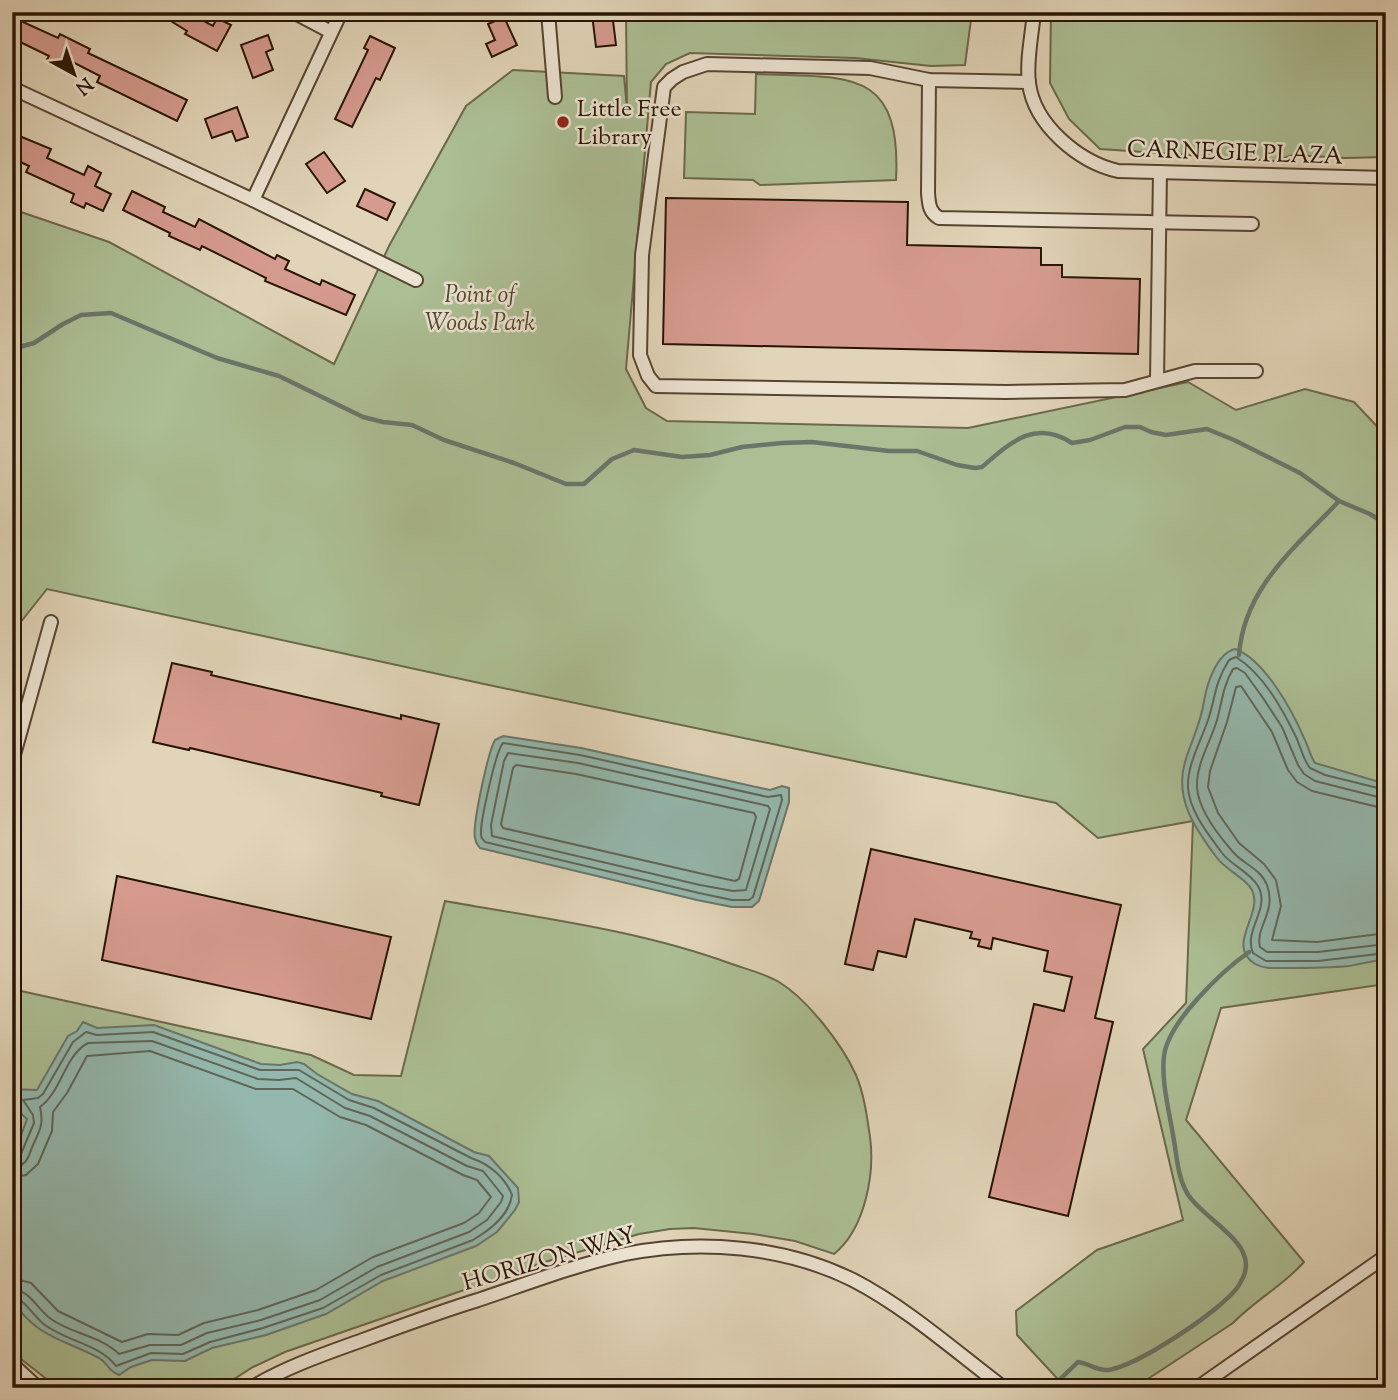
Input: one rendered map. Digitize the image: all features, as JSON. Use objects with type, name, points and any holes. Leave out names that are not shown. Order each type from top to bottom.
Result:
[{"type":"street","points":[[293,12],[331,32]]},
{"type":"street","points":[[253,200],[341,12]]},
{"type":"street","points":[[548,12],[555,97]]},
{"type":"street","name":"CARNEGIE PLAZA","points":[[1034,12],[1029,82],[1034,103],[1048,125],[1065,143],[1085,158],[1105,168],[1118,171],[1386,178]]},
{"type":"street","points":[[1029,82],[929,80],[870,68],[707,64],[672,79],[664,88],[642,255],[640,355],[648,376],[656,386],[665,388],[1006,392],[1125,390],[1195,371],[1256,371]]},
{"type":"street","points":[[929,80],[928,193],[929,207],[933,215],[946,219],[1252,224]]},
{"type":"street","points":[[12,88],[253,200],[416,280]]},
{"type":"street","points":[[1157,380],[1160,172]]},
{"type":"street","points":[[12,762],[51,622]]},
{"type":"street","name":"HORIZON WAY","points":[[251,1388],[275,1374],[323,1354],[442,1311],[579,1267],[625,1254],[710,1247],[789,1257],[852,1280],[902,1311],[1003,1388]]},
{"type":"street","points":[[1197,1388],[1386,1256]]},
{"type":"street","points":[[12,1364],[38,1388]]},
{"type":"green space","name":"Point of Woods Park","points":[[626,12],[972,12],[965,65],[931,66],[855,58],[690,53],[666,64],[651,82],[626,369],[646,408],[667,421],[968,428],[1188,382],[1236,410],[1305,389],[1354,402],[1386,436],[1386,984],[1221,1008],[1186,1120],[1304,1262],[1233,1323],[1134,1388],[1066,1388],[1017,1335],[1016,1311],[1097,1250],[1183,1220],[1143,1049],[1186,1003],[1193,821],[1098,838],[1056,803],[484,684],[47,589],[12,633],[12,209],[109,242],[334,364],[389,246],[466,106],[513,70],[624,76],[627,110]]},
{"type":"green space","points":[[1051,12],[1386,12],[1386,157],[1293,155],[1275,161],[1100,149],[1069,119],[1050,83]]},
{"type":"green space","points":[[756,74],[841,79],[862,85],[878,97],[889,115],[895,143],[896,180],[760,185],[753,180],[684,178],[686,112],[755,114]]},
{"type":"green space","points":[[445,901],[588,926],[660,942],[761,974],[779,982],[801,999],[823,1023],[842,1050],[856,1075],[865,1105],[871,1152],[869,1184],[860,1216],[845,1243],[834,1254],[795,1241],[753,1234],[694,1228],[639,1234],[545,1262],[285,1352],[253,1367],[220,1388],[58,1388],[12,1352],[12,989],[311,1055],[354,1075],[401,1076]]},
{"type":"water","points":[[1235,649],[1256,663],[1276,687],[1299,727],[1315,763],[1386,784],[1386,960],[1341,967],[1274,968],[1258,966],[1247,956],[1244,939],[1253,909],[1252,890],[1217,858],[1195,825],[1182,789],[1185,762],[1201,717],[1210,678],[1223,657]]},
{"type":"water","points":[[503,736],[581,748],[770,790],[782,786],[789,788],[789,802],[759,901],[752,907],[732,907],[480,848],[476,842],[475,831],[481,789],[492,747],[495,740]]},
{"type":"water","points":[[83,1022],[97,1028],[154,1025],[261,1064],[304,1064],[352,1094],[378,1101],[474,1152],[489,1156],[518,1188],[519,1202],[497,1232],[476,1246],[383,1281],[326,1314],[266,1335],[212,1348],[185,1361],[152,1360],[131,1367],[119,1375],[99,1358],[41,1330],[21,1313],[12,1300],[12,1160],[27,1119],[12,1105],[12,1089],[37,1090],[68,1036],[77,1031]]},
{"type":"building","points":[[156,12],[187,12],[213,26],[217,18],[231,25],[217,51],[185,34],[187,31]]},
{"type":"building","points":[[612,12],[616,45],[596,47],[592,14]]},
{"type":"building","points":[[12,17],[58,38],[60,34],[90,49],[88,53],[187,100],[177,121],[97,82],[100,76],[65,58],[60,68],[46,61],[49,56],[12,38]]},
{"type":"building","points":[[504,17],[517,45],[492,57],[486,44],[495,40],[488,24]]},
{"type":"building","points":[[268,35],[273,49],[266,52],[273,70],[253,78],[241,45]]},
{"type":"building","points":[[370,36],[395,48],[380,80],[376,78],[352,127],[335,119],[368,50],[364,48]]},
{"type":"building","points":[[237,107],[248,137],[236,141],[232,131],[212,138],[205,119]]},
{"type":"building","points":[[12,133],[51,149],[47,158],[84,175],[88,166],[101,173],[95,186],[111,194],[103,211],[86,203],[84,208],[71,202],[74,194],[26,172],[29,166],[12,158]]},
{"type":"building","points":[[324,152],[345,181],[327,193],[306,164]]},
{"type":"building","points":[[365,189],[395,203],[387,220],[357,206]]},
{"type":"building","points":[[132,191],[165,207],[163,212],[195,227],[199,219],[275,259],[277,255],[289,261],[285,269],[320,285],[322,280],[355,295],[346,315],[265,281],[266,278],[202,246],[200,250],[169,236],[170,233],[123,210]]},
{"type":"building","points":[[666,198],[908,202],[907,245],[1041,248],[1041,265],[1062,265],[1062,277],[1140,279],[1138,354],[663,344]]},
{"type":"building","points":[[172,663],[212,672],[211,675],[401,719],[401,715],[439,724],[419,805],[381,796],[382,793],[190,748],[189,750],[153,742]]},
{"type":"building","points":[[871,849],[1121,905],[1095,1018],[1113,1022],[1068,1216],[989,1197],[1034,1004],[1064,1011],[1072,977],[1044,971],[1048,951],[993,938],[991,949],[978,946],[980,940],[970,938],[972,932],[915,919],[906,957],[878,951],[873,970],[845,964]]},
{"type":"building","points":[[117,876],[391,937],[371,1019],[102,960]]},
{"type":"waterway","points":[[12,349],[34,343],[81,315],[111,313],[217,358],[279,376],[363,417],[412,425],[444,440],[514,463],[566,484],[584,484],[612,459],[634,450],[682,457],[710,455],[742,447],[812,442],[889,451],[917,451],[957,465],[975,468],[982,467],[1013,442],[1035,433],[1059,436],[1072,443],[1090,440],[1125,427],[1140,427],[1166,435],[1207,429],[1300,473],[1339,501],[1386,524]]},
{"type":"waterway","points":[[1239,655],[1243,631],[1262,589],[1290,552],[1339,501]]},
{"type":"waterway","points":[[1051,1388],[1078,1362],[1108,1370],[1157,1349],[1213,1310],[1237,1288],[1243,1278],[1246,1262],[1242,1250],[1229,1234],[1195,1204],[1182,1182],[1163,1066],[1168,1043],[1186,1013],[1211,984],[1249,952]]},
{"type":"place","name":"Little Free Library","points":[[563,122]]}]
